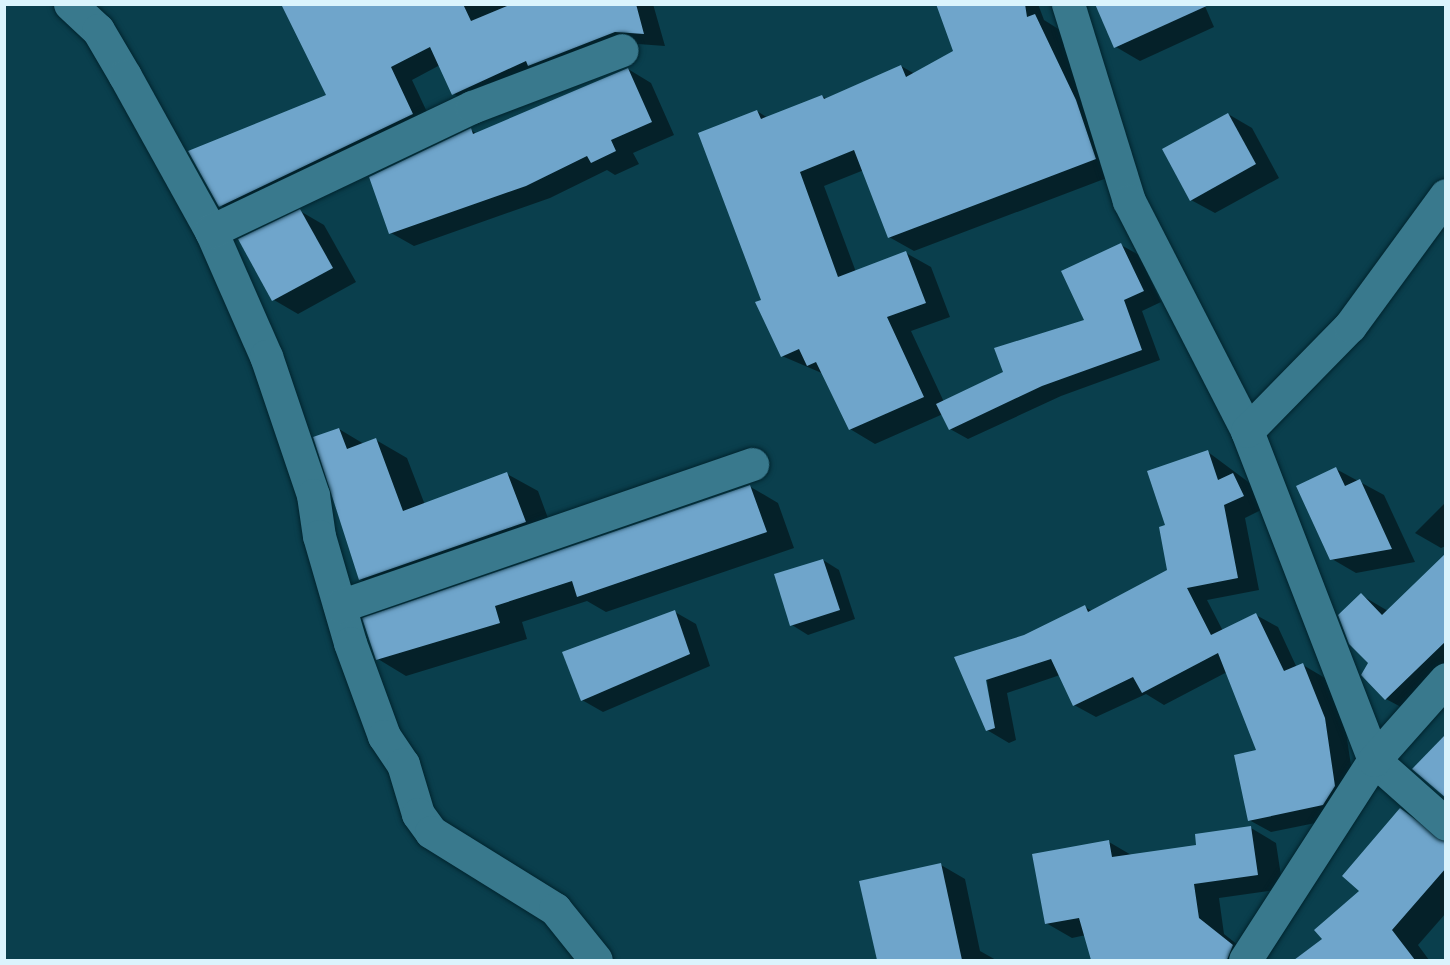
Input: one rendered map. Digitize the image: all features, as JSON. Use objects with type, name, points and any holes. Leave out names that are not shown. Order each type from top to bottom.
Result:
[{"type":"street","points":[[70,4],[98,30],[211,231],[266,356],[313,495],[340,606],[384,736],[403,764],[418,814],[430,832],[555,909],[596,960]]},
{"type":"street","points":[[1068,4],[1129,201],[1247,430],[1374,760],[1446,824]]},
{"type":"street","points":[[211,231],[472,107],[622,50]]},
{"type":"street","points":[[1247,430],[1350,326],[1446,195]]},
{"type":"street","points":[[340,606],[752,464]]},
{"type":"street","points":[[1245,960],[1374,760],[1446,679]]},
{"type":"building","points":[[281,4],[463,4],[471,21],[512,4],[636,4],[644,34],[615,32],[528,66],[526,61],[452,95],[430,47],[391,67],[413,114],[219,207],[188,151],[326,95]]},
{"type":"building","points":[[936,4],[1025,4],[1027,17],[1035,14],[1076,100],[1096,159],[888,238],[854,150],[800,172],[838,277],[906,251],[926,303],[887,317],[924,397],[849,430],[816,362],[807,366],[799,349],[781,357],[755,302],[761,300],[698,133],[757,110],[761,119],[822,95],[824,99],[901,65],[906,77],[953,51]]},
{"type":"building","points":[[1095,4],[1211,4],[1114,48]]},
{"type":"building","points":[[628,68],[652,122],[611,140],[616,151],[591,163],[587,156],[526,186],[389,234],[369,177],[471,128],[473,134]]},
{"type":"building","points":[[1228,113],[1256,164],[1190,201],[1162,149]]},
{"type":"building","points":[[300,209],[333,268],[272,301],[238,239]]},
{"type":"building","points":[[1121,243],[1144,291],[1124,300],[1142,350],[1042,386],[949,430],[936,404],[1003,372],[994,348],[1084,320],[1061,271]]},
{"type":"building","points":[[339,428],[347,449],[376,438],[403,511],[507,472],[526,522],[359,580],[313,437]]},
{"type":"building","points":[[1208,450],[1218,480],[1233,473],[1244,496],[1224,505],[1238,578],[1187,588],[1211,635],[1256,613],[1284,671],[1303,663],[1325,718],[1335,786],[1323,805],[1248,821],[1234,755],[1256,750],[1218,653],[1142,693],[1133,677],[1073,706],[1051,659],[986,680],[995,728],[986,731],[954,657],[1024,635],[1085,605],[1088,612],[1167,570],[1159,527],[1165,525],[1147,471]]},
{"type":"building","points":[[1336,467],[1345,486],[1360,479],[1392,549],[1330,560],[1296,486]]},
{"type":"building","points":[[750,485],[767,532],[577,597],[572,581],[495,606],[500,623],[376,660],[362,618]]},
{"type":"building","points":[[1446,553],[1446,641],[1385,700],[1361,675],[1368,663],[1349,644],[1338,615],[1361,593],[1382,615]]},
{"type":"building","points":[[823,559],[840,610],[790,626],[774,574]]},
{"type":"building","points":[[675,610],[690,654],[581,701],[562,652]]},
{"type":"building","points":[[1446,734],[1446,798],[1412,769]]},
{"type":"building","points":[[1400,808],[1446,842],[1446,868],[1392,930],[1415,960],[1294,960],[1322,939],[1314,930],[1359,891],[1342,876]]},
{"type":"building","points":[[1251,826],[1258,875],[1194,884],[1199,918],[1233,945],[1227,960],[1091,960],[1079,918],[1045,924],[1032,854],[1109,840],[1112,857],[1196,845],[1195,834]]},
{"type":"building","points":[[941,863],[962,960],[877,960],[859,881]]}]
